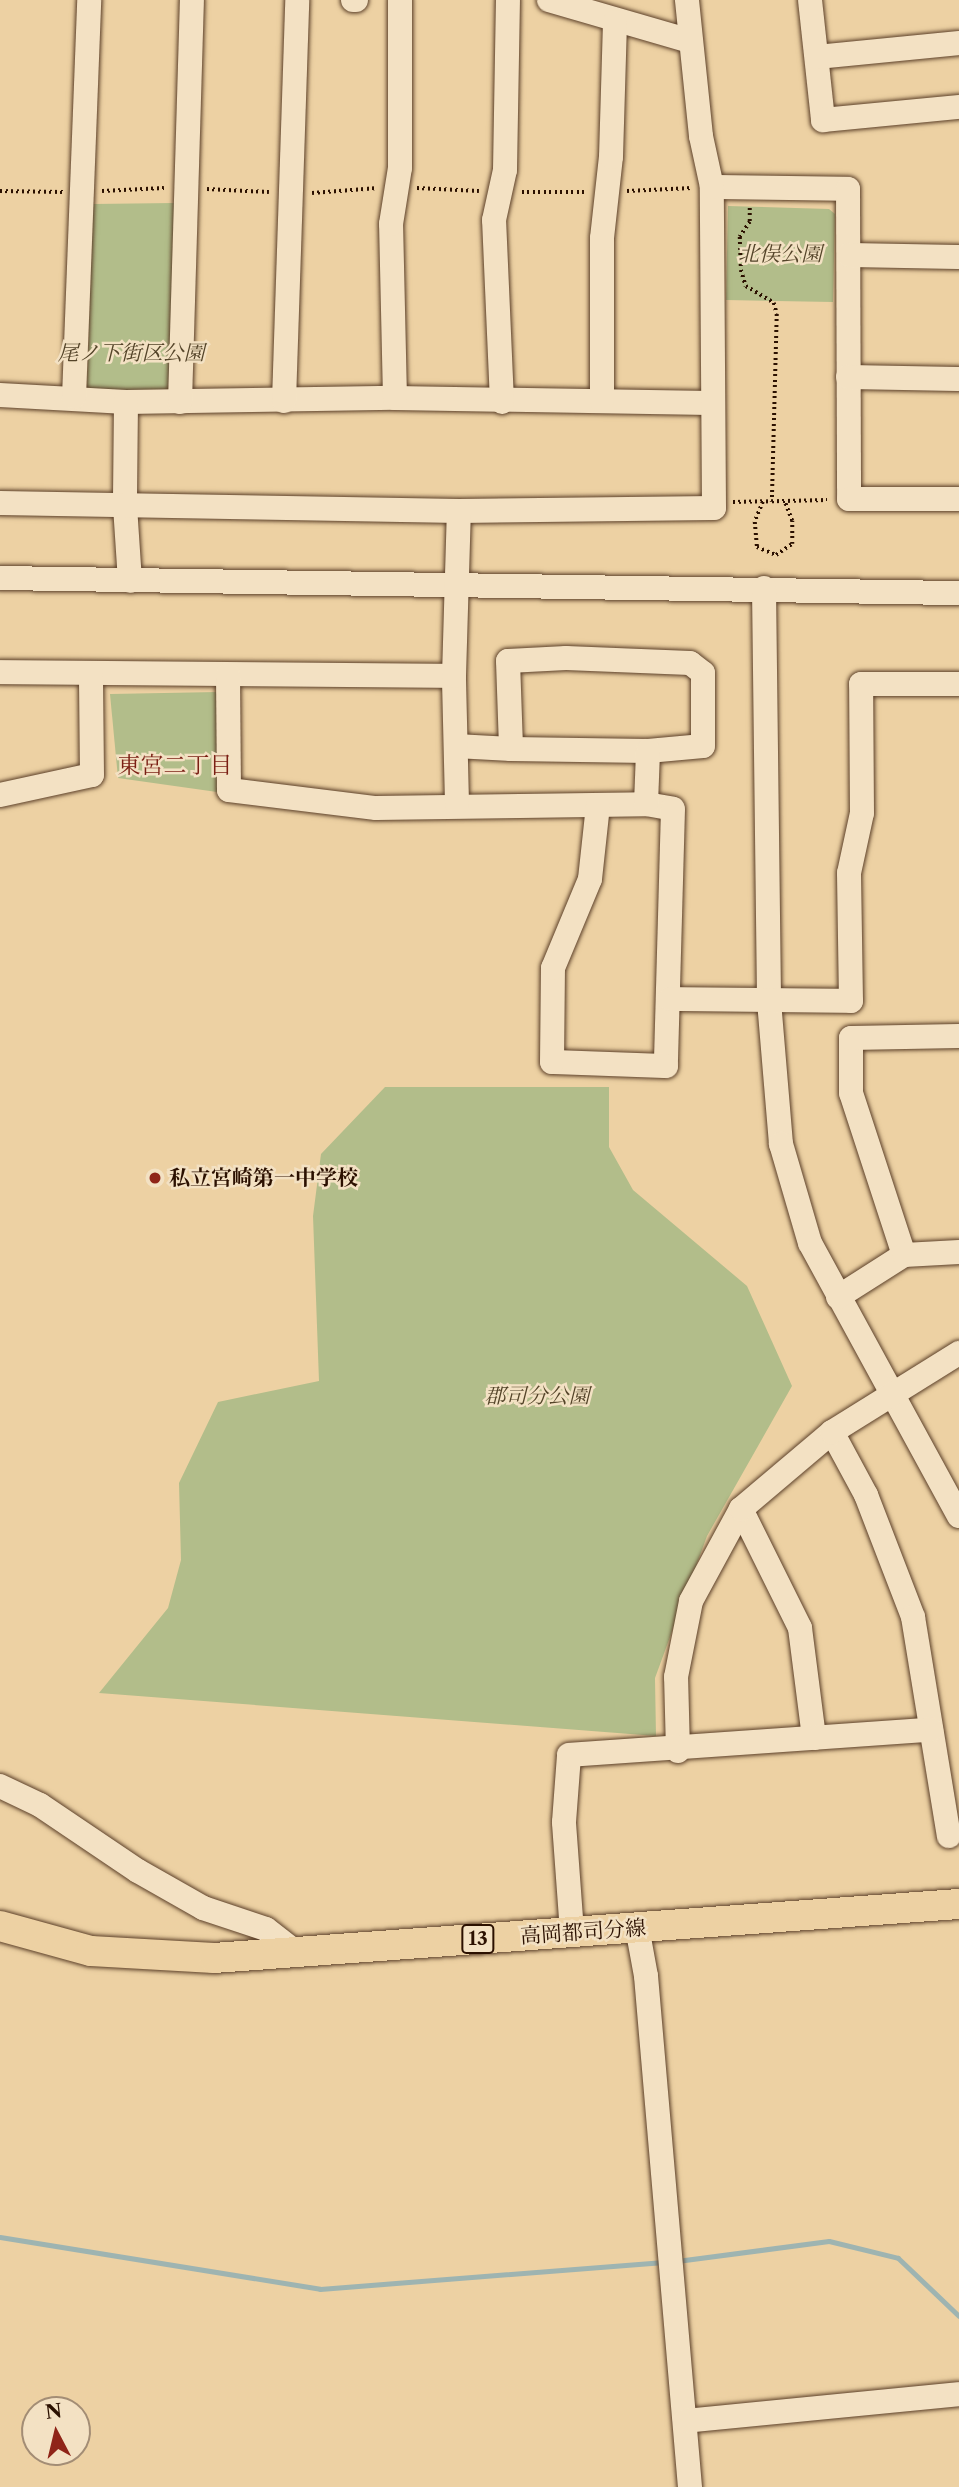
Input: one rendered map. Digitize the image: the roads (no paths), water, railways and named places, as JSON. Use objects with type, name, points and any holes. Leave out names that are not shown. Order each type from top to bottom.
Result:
[{"type":"main road","name":"高岡都司分線","points":[[0,1926],[91,1951],[159,1958],[295,1952],[959,1904]]},
{"type":"street","points":[[74,397],[89,0]]},
{"type":"street","points":[[180,402],[192,0]]},
{"type":"street","points":[[284,401],[297,0]]},
{"type":"street","points":[[395,398],[391,224],[399,178],[400,0]]},
{"type":"street","points":[[502,402],[494,220],[505,170],[508,0]]},
{"type":"street","points":[[549,0],[615,22],[690,41]]},
{"type":"street","points":[[0,503],[459,511],[714,508],[710,403],[712,187],[690,41],[687,0]]},
{"type":"street","points":[[810,0],[824,120],[959,107]]},
{"type":"street","points":[[602,401],[605,192],[611,157],[615,22]]},
{"type":"street","points":[[817,57],[959,43]]},
{"type":"street","points":[[712,187],[849,189],[849,499],[959,499]]},
{"type":"street","points":[[849,255],[959,257]]},
{"type":"street","points":[[848,377],[959,379]]},
{"type":"street","points":[[0,395],[74,397],[126,402],[395,398],[502,402],[710,403]]},
{"type":"street","points":[[126,402],[125,506],[130,581]]},
{"type":"street","points":[[457,803],[454,676],[459,511]]},
{"type":"street","points":[[0,578],[959,593]]},
{"type":"street","points":[[764,588],[769,1001],[781,1143],[810,1243],[895,1394],[959,1517]]},
{"type":"street","points":[[456,746],[511,748],[648,751],[703,746],[704,673],[690,663],[566,658],[508,661],[511,748]]},
{"type":"street","points":[[0,672],[454,676]]},
{"type":"street","points":[[0,795],[92,775],[91,674]]},
{"type":"street","points":[[228,675],[229,790],[376,808],[457,803],[646,804],[673,809],[670,999],[666,1066],[552,1062],[553,968],[590,879],[598,805]]},
{"type":"street","points":[[670,999],[851,1001],[849,873],[862,813],[861,684],[959,684]]},
{"type":"street","points":[[646,804],[648,751]]},
{"type":"street","points":[[904,1255],[852,1093],[851,1038],[959,1036]]},
{"type":"street","points":[[838,1297],[904,1255],[959,1252]]},
{"type":"street","points":[[678,1751],[676,1677],[691,1601],[741,1509],[832,1432],[959,1353]]},
{"type":"street","points":[[832,1432],[866,1495],[913,1617],[949,1836]]},
{"type":"street","points":[[741,1509],[800,1628],[814,1738]]},
{"type":"street","points":[[572,1932],[564,1822],[569,1755],[678,1751],[930,1730]]},
{"type":"street","points":[[0,1786],[40,1805],[138,1871],[203,1908],[266,1929],[295,1952]]},
{"type":"street","points":[[637,1927],[646,1976],[664,2220],[690,2487]]},
{"type":"street","points":[[685,2421],[959,2394]]},
{"type":"waterway","points":[[0,2237],[320,2289],[664,2262]]},
{"type":"waterway","points":[[677,2261],[829,2241],[898,2258],[959,2316]]},
{"type":"place","name":"私立宮崎第一中学校","points":[[155,1178]]},
{"type":"district","name":"東宮二丁目","points":[[175,765]]},
{"type":"park label","name":"北俣公園","points":[[780,254]]},
{"type":"park label","name":"尾ノ下街区公園","points":[[131,353]]},
{"type":"park label","name":"郡司分公園","points":[[537,1396]]}]
